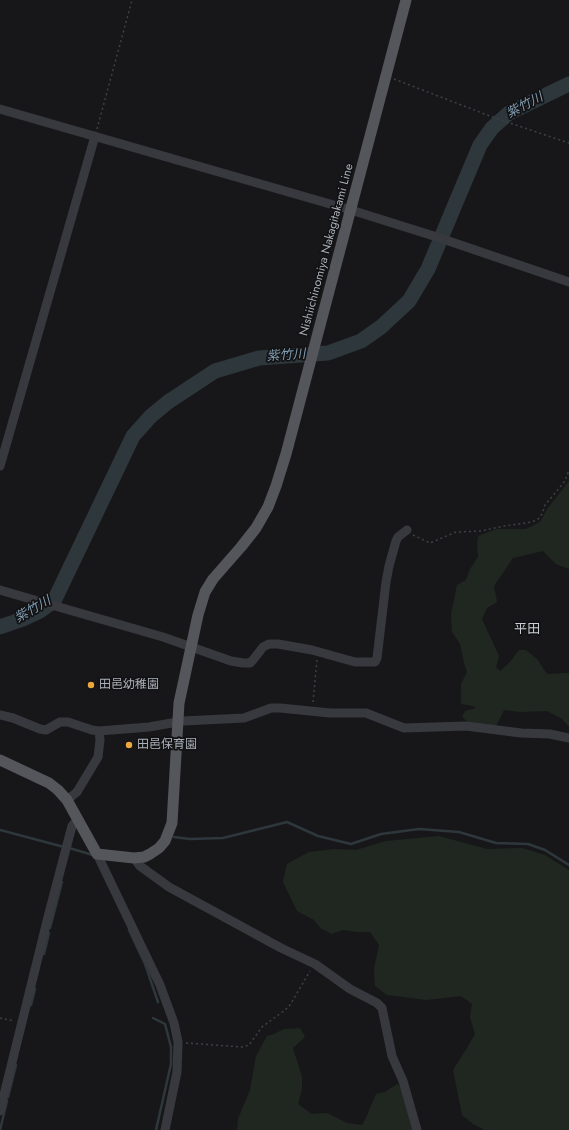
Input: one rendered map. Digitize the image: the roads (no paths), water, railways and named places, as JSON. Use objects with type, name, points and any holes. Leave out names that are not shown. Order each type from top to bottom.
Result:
[{"type":"main road","name":"Nishiichinomiya Nakagitakami Line","points":[[97,854],[134,858],[150,854],[159,848],[169,833],[172,823],[179,703],[198,615],[205,592],[213,579],[242,547],[256,528],[268,507],[286,454],[406,0]]},
{"type":"main road","points":[[0,760],[49,783],[58,790],[67,800],[97,854]]},
{"type":"street","points":[[0,109],[351,210],[437,237],[569,282]]},
{"type":"street","points":[[0,466],[94,136]]},
{"type":"street","points":[[0,590],[191,646],[200,651],[231,661],[250,663],[254,660],[263,647],[269,644],[278,644],[355,662],[375,662],[377,658],[389,566],[396,541],[398,537],[407,530]]},
{"type":"street","points":[[0,715],[46,730],[60,722],[68,722],[99,731],[141,728],[178,721],[244,718],[271,708],[280,708],[366,713],[404,728],[466,726],[521,734],[550,734],[569,738]]},
{"type":"street","points":[[67,800],[77,792],[98,757],[100,740],[99,731]]},
{"type":"street","points":[[0,1111],[48,913],[72,826],[78,820]]},
{"type":"street","points":[[97,854],[160,985],[174,1023],[178,1042],[177,1072],[165,1130]]},
{"type":"street","points":[[134,858],[140,866],[178,893],[281,948],[315,964],[345,986],[377,1003],[382,1008],[392,1056],[403,1081],[417,1130]]},
{"type":"waterway","name":"紫竹川","points":[[0,627],[40,611],[54,601],[133,436],[151,416],[168,402],[215,371],[259,358],[328,353],[361,341],[381,327],[409,301],[428,269],[480,145],[492,128],[509,113],[569,84]]},
{"type":"waterway","points":[[174,837],[190,839],[223,838],[287,822],[318,836],[351,844],[381,834],[419,829],[459,832],[496,843],[528,844],[545,850],[569,865]]},
{"type":"waterway","points":[[0,830],[64,847]]},
{"type":"waterway","points":[[69,848],[93,855]]},
{"type":"waterway","points":[[50,928],[62,882]]},
{"type":"waterway","points":[[129,930],[145,964],[158,1002]]},
{"type":"waterway","points":[[44,954],[49,933]]},
{"type":"waterway","points":[[31,1005],[35,989]]},
{"type":"waterway","points":[[153,1018],[165,1024],[171,1047],[171,1064],[156,1130]]},
{"type":"waterway","points":[[8,1097],[16,1065]]},
{"type":"waterway","points":[[0,1130],[7,1101]]},
{"type":"place","name":"田邑幼稚園","points":[[91,685]]},
{"type":"place","name":"田邑保育園","points":[[129,745]]},
{"type":"district","name":"平田","points":[[527,630]]}]
